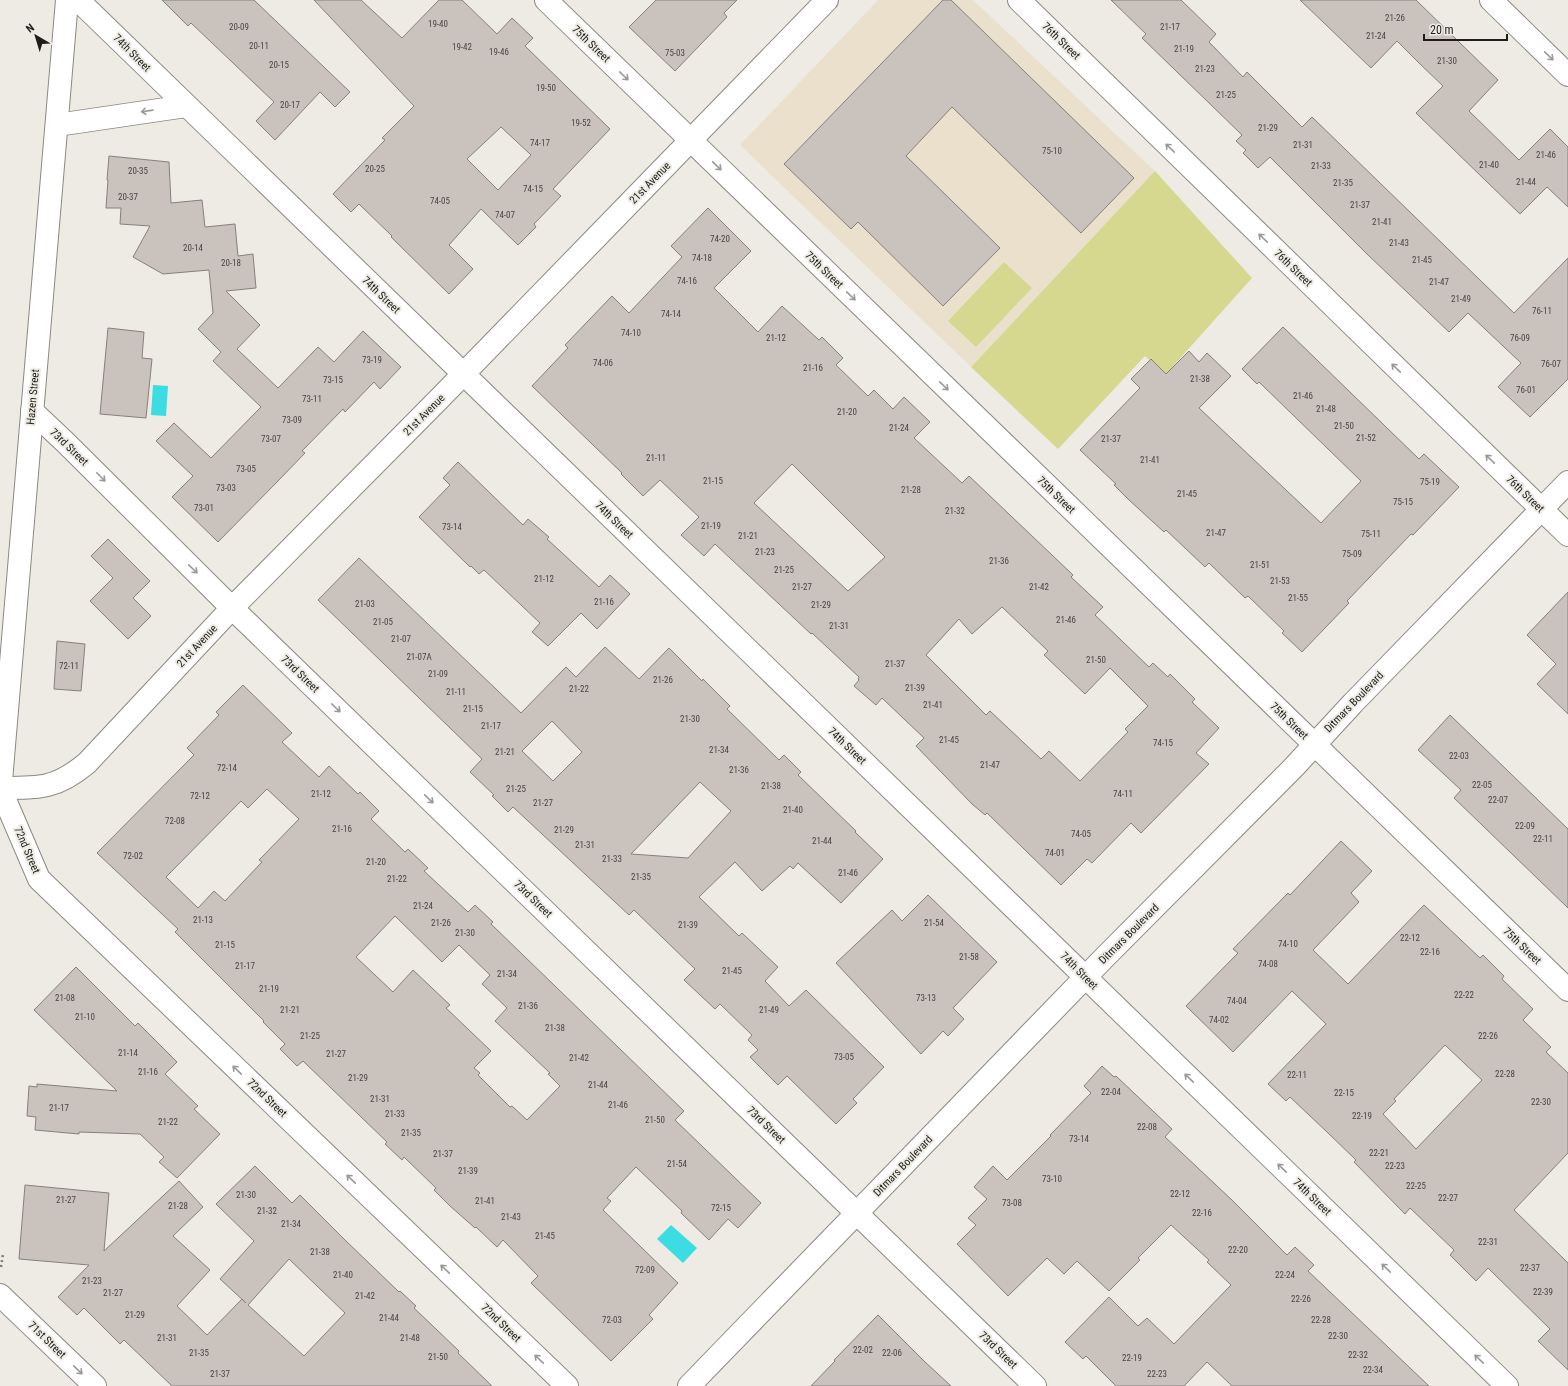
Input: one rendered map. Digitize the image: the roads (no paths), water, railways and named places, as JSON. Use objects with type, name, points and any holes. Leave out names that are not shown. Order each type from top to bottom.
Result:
[{"type":"street","name":"Hazen Street","points":[[0,794],[67,0]]},
{"type":"street","name":"74th Street","points":[[78,0],[1507,1386]]},
{"type":"street","name":"75th Street","points":[[546,0],[1568,990]]},
{"type":"street","name":"21st Avenue","points":[[0,788],[45,787],[74,774],[87,763],[232,608],[464,374],[827,0]]},
{"type":"street","name":"76th Street","points":[[1019,0],[1568,535]]},
{"type":"street","points":[[1491,0],[1568,75]]},
{"type":"street","points":[[57,125],[186,106]]},
{"type":"street","name":"73rd Street","points":[[32,411],[232,608],[1035,1386]]},
{"type":"street","name":"Ditmars Boulevard","points":[[689,1386],[1085,978],[1294,767],[1314,744],[1568,482]]},
{"type":"street","name":"72nd Street","points":[[0,788],[39,879],[567,1386]]},
{"type":"street","name":"71st Street","points":[[0,1295],[95,1386]]},
{"type":"water","points":[[153,385],[168,386],[166,416],[151,415]]},
{"type":"water","points":[[671,1225],[697,1248],[683,1263],[657,1239]]}]
